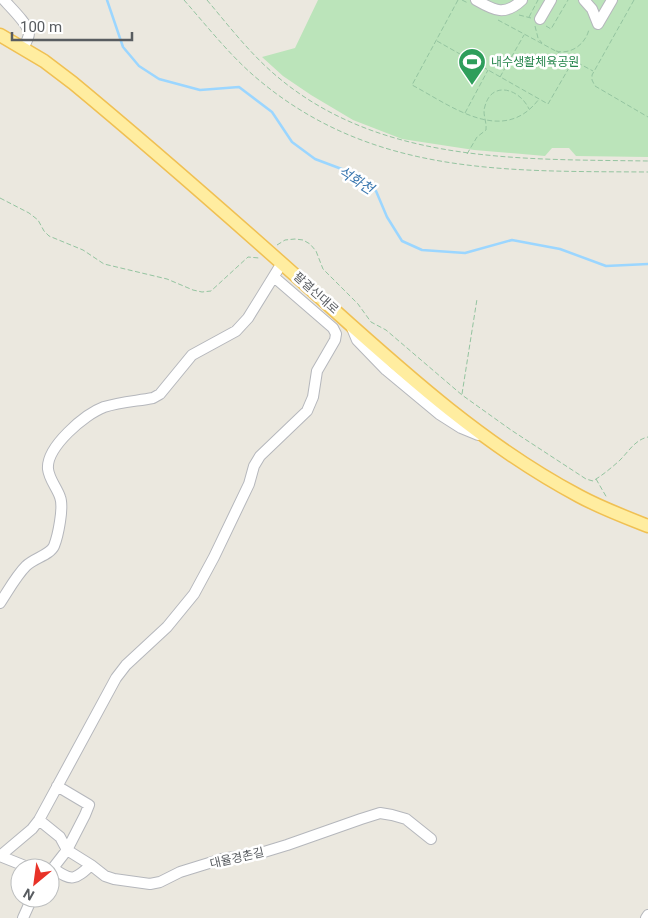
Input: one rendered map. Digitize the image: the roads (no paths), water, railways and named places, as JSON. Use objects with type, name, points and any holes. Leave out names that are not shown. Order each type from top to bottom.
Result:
[{"type":"main road","name":"팔결신대로","points":[[0,35],[44,61],[86,94],[267,256],[282,263],[426,390],[488,438],[550,480],[616,513],[648,526]]},
{"type":"street","points":[[4,0],[28,28],[29,34],[23,48]]},
{"type":"street","points":[[473,2],[493,10],[504,11],[522,0]]},
{"type":"street","points":[[537,20],[551,0]]},
{"type":"street","points":[[585,0],[592,9],[598,24],[612,0]]},
{"type":"street","points":[[0,603],[26,566],[52,549],[55,544],[61,499],[50,477],[48,461],[62,439],[70,430],[103,407],[153,398],[160,394],[192,355],[236,331],[248,318],[282,263]]},
{"type":"street","points":[[0,856],[32,829],[39,820],[120,671],[167,627],[194,594],[249,484],[254,466],[260,456],[311,405],[317,371],[335,340],[336,334],[333,328],[274,277]]},
{"type":"street","points":[[57,786],[89,805],[67,850],[60,859]]},
{"type":"street","name":"대율경촌길","points":[[67,850],[92,865],[105,876],[150,884],[222,859],[264,852],[287,845],[380,813],[406,819],[431,839]]},
{"type":"street","points":[[39,820],[60,837],[67,850]]},
{"type":"street","points":[[60,874],[72,878],[79,876],[92,865]]},
{"type":"waterway","name":"석화천","points":[[107,0],[123,47],[139,66],[159,79],[200,90],[239,87],[272,112],[292,142],[315,159],[347,171],[376,191],[387,217],[402,241],[422,250],[465,253],[512,240],[560,249],[606,266],[648,264]]},
{"type":"place","name":"내수생활체육공원","points":[[472,86]]}]
